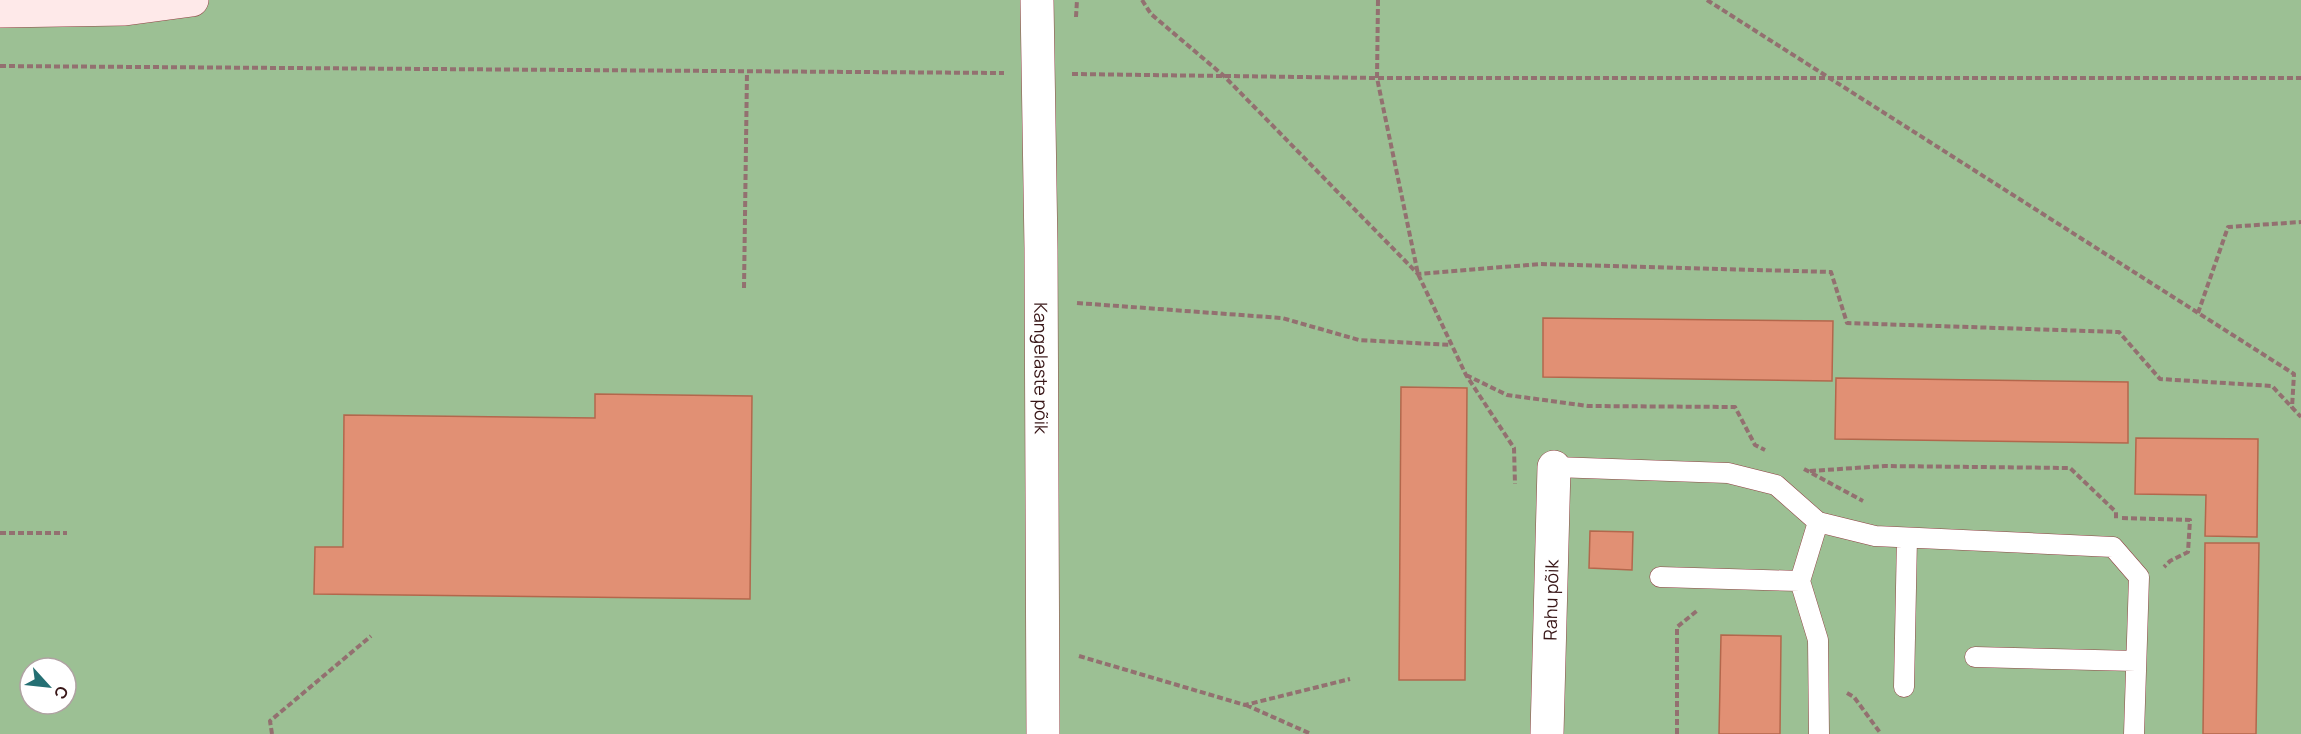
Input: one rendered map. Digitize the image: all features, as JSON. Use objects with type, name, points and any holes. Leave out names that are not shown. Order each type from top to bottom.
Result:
[{"type":"main road","points":[[24,8],[124,9],[192,0]]},
{"type":"street","name":"Kangelaste põik","points":[[1037,0],[1041,260],[1043,734]]},
{"type":"street","name":"Rahu põik","points":[[1547,734],[1554,467]]},
{"type":"lane","points":[[1554,467],[1728,473],[1776,485],[1818,522],[1875,536],[2113,547],[2139,577],[2134,734]]},
{"type":"lane","points":[[1818,522],[1800,581],[1818,640],[1819,734]]},
{"type":"lane","points":[[1904,687],[1907,538]]},
{"type":"lane","points":[[1660,577],[1800,581]]},
{"type":"lane","points":[[1975,657],[2136,661]]},
{"type":"path","points":[[1142,0],[1151,14],[1224,76],[1418,274]]},
{"type":"path","points":[[1378,0],[1377,78],[1418,274],[1466,375],[1514,448],[1515,493]]},
{"type":"path","points":[[1707,0],[2294,374],[2292,409]]},
{"type":"path","points":[[0,66],[1038,73],[1377,78],[2301,78]]},
{"type":"path","points":[[744,288],[747,72]]},
{"type":"path","points":[[2198,313],[2228,227],[2301,222]]},
{"type":"path","points":[[1418,274],[1540,264],[1832,272],[1847,323],[2119,332],[2160,379],[2272,386],[2301,417]]},
{"type":"path","points":[[1068,303],[1282,318],[1359,340],[1451,345]]},
{"type":"path","points":[[1466,375],[1507,395],[1588,406],[1735,407],[1755,445],[1773,454]]},
{"type":"path","points":[[1776,485],[1810,471],[1885,466],[2070,468],[2116,512],[2113,547]]},
{"type":"path","points":[[1801,467],[1810,471]]},
{"type":"path","points":[[0,533],[67,533]]},
{"type":"path","points":[[1677,734],[1677,627],[1695,610],[1706,610]]},
{"type":"path","points":[[272,734],[270,721],[371,636]]},
{"type":"path","points":[[1074,655],[1245,705],[1311,734]]},
{"type":"path","points":[[1818,675],[1854,697],[1881,734]]},
{"type":"path","points":[[1245,705],[1350,679]]},
{"type":"green space","points":[[208,0],[2301,0],[2301,734],[0,734],[0,21]]},
{"type":"building","points":[[1543,318],[1833,321],[1832,381],[1543,377]]},
{"type":"building","points":[[1836,378],[2128,382],[2128,443],[1835,439]]},
{"type":"building","points":[[1401,387],[1467,388],[1465,680],[1399,680]]},
{"type":"building","points":[[595,394],[752,396],[750,599],[314,594],[315,547],[343,547],[344,415],[595,418]]},
{"type":"building","points":[[2136,438],[2258,439],[2257,537],[2205,536],[2206,495],[2135,494]]},
{"type":"building","points":[[1590,531],[1633,532],[1632,570],[1589,568]]},
{"type":"building","points":[[2205,543],[2259,543],[2256,734],[2203,734]]},
{"type":"building","points":[[1721,635],[1781,636],[1780,734],[1719,734]]}]
